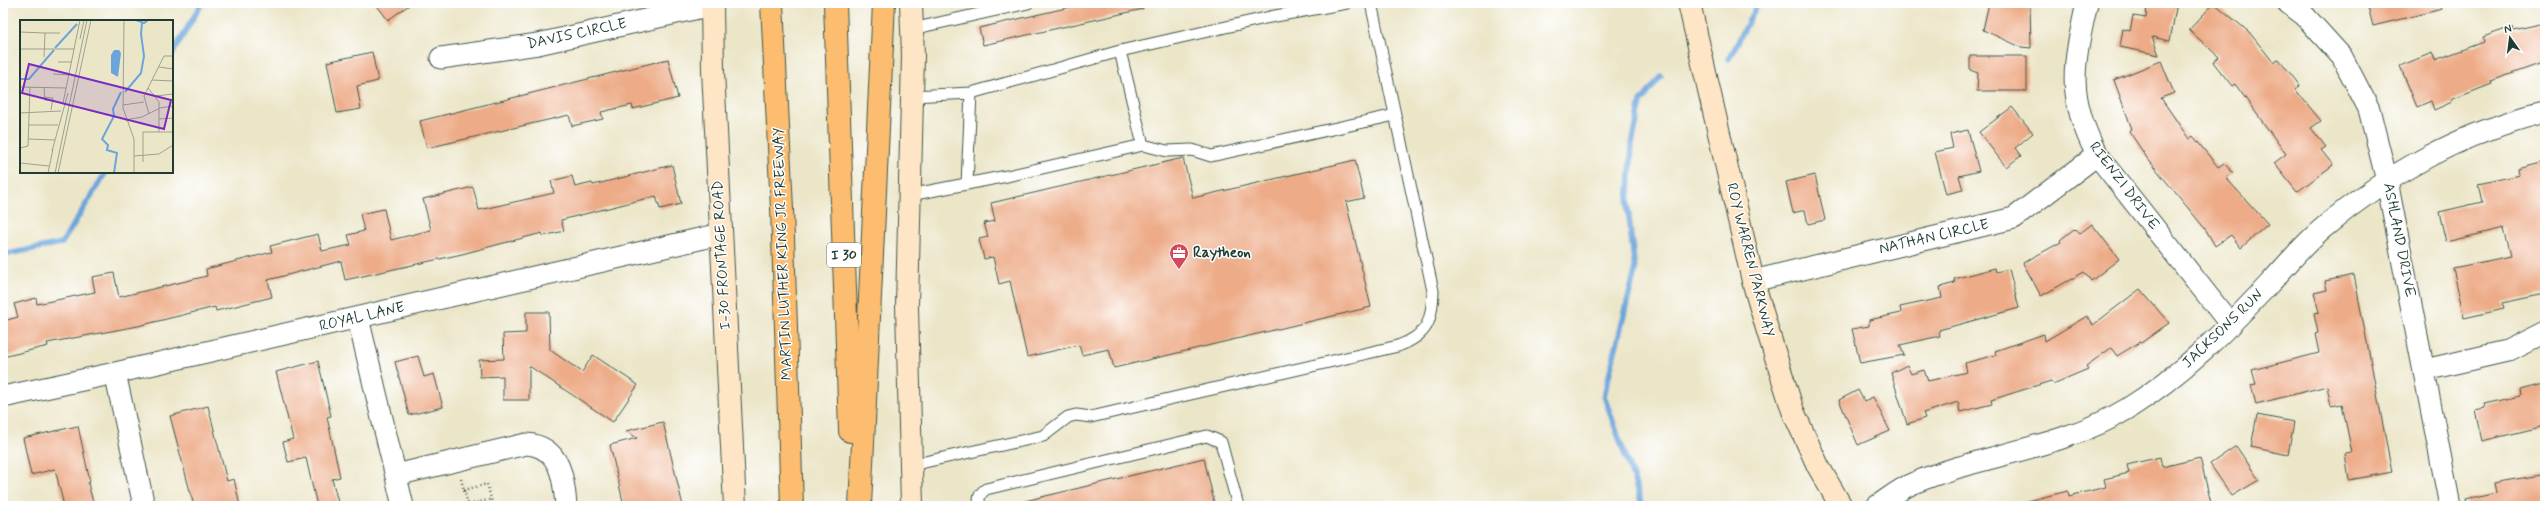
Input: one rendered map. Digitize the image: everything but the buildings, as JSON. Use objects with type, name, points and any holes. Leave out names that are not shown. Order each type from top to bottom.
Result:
[{"type":"highway","name":"MARTIN LUTHER KING JR FREEWAY","points":[[772,3],[786,315],[792,506]]},
{"type":"highway","name":"I 30","points":[[835,3],[853,506]]},
{"type":"highway","points":[[860,506],[884,3]]},
{"type":"highway","points":[[779,506],[786,315]]},
{"type":"main road","points":[[911,3],[912,96],[907,306],[912,506]]},
{"type":"main road","name":"ROY WARREN PARKWAY","points":[[1689,3],[1753,281],[1793,411],[1818,466],[1841,506]]},
{"type":"main road","name":"I-30 FRONTAGE ROAD","points":[[712,4],[721,234],[735,506]]},
{"type":"street","name":"RIENZI DRIVE","points":[[2087,3],[2076,54],[2075,92],[2083,127],[2097,155],[2231,324]]},
{"type":"street","name":"ASHLAND DRIVE","points":[[2288,3],[2304,15],[2342,57],[2355,78],[2369,109],[2387,180],[2425,370],[2450,506]]},
{"type":"street","name":"DAVIS CIRCLE","points":[[441,58],[538,44],[712,4]]},
{"type":"street","name":"JACKSONS RUN","points":[[1877,506],[1918,481],[1954,467],[2069,436],[2126,410],[2177,375],[2231,324],[2321,229],[2387,180],[2429,155],[2510,121],[2545,112]]},
{"type":"street","name":"NATHAN CIRCLE","points":[[1753,281],[2014,218],[2097,155]]},
{"type":"street","name":"ROYAL LANE","points":[[3,397],[115,374],[721,234]]},
{"type":"street","points":[[358,318],[403,506]]},
{"type":"street","points":[[2425,370],[2507,351],[2545,332]]},
{"type":"street","points":[[115,374],[144,506]]},
{"type":"street","points":[[396,475],[526,444],[536,445],[554,456],[559,465],[566,506]]},
{"type":"lane","points":[[912,29],[1028,3]]},
{"type":"lane","points":[[912,96],[971,93],[1120,51],[1270,17],[1347,3]]},
{"type":"lane","points":[[912,465],[1043,436],[1068,417],[1076,414],[1092,417],[1398,346],[1414,340],[1424,330],[1432,313],[1433,291],[1371,3]]},
{"type":"lane","points":[[1120,51],[1143,145]]},
{"type":"lane","points":[[967,184],[971,93]]},
{"type":"lane","points":[[910,195],[967,184],[1143,145],[1167,151],[1192,150],[1211,156],[1395,115]]},
{"type":"lane","points":[[980,506],[979,499],[981,492],[986,489],[1207,436],[1221,442],[1238,506]]},
{"type":"path","points":[[456,461],[468,505],[492,499]]},
{"type":"path","points":[[464,490],[487,484],[493,506]]},
{"type":"waterway","points":[[173,52],[202,3]]},
{"type":"waterway","points":[[1729,59],[1758,3]]},
{"type":"waterway","points":[[1643,506],[1604,396],[1635,271],[1628,208],[1632,144],[1641,102],[1661,76]]},
{"type":"waterway","points":[[3,255],[62,243],[105,173]]},
{"type":"place","name":"Raytheon","points":[[1179,270]]}]
